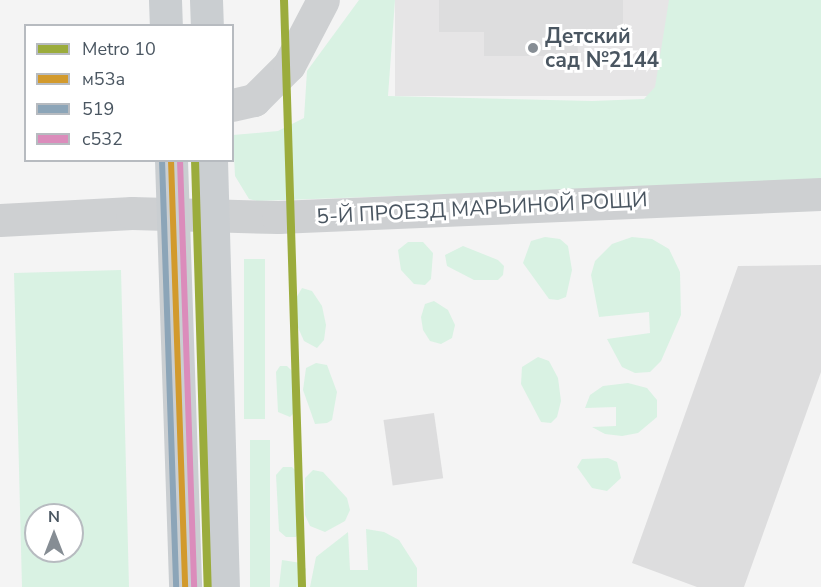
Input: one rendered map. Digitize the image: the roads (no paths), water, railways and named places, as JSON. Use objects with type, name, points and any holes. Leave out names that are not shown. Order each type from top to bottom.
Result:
[{"type":"main road","points":[[165,0],[166,24]]},
{"type":"main road","points":[[206,0],[207,24]]},
{"type":"main road","points":[[171,162],[185,587]]},
{"type":"main road","points":[[211,162],[223,587]]},
{"type":"street","points":[[234,105],[254,100],[289,65],[322,0]]},
{"type":"street","name":"5-Й ПРОЕЗД МАРЬИНОЙ РОЩИ","points":[[0,220],[172,213],[278,217],[821,194]]},
{"type":"metro line","name":"10","points":[[284,0],[302,587]]},
{"type":"metro line","name":"10","points":[[195,162],[208,587]]},
{"type":"place","name":"Детский сад №2144","points":[[533,48]]}]
